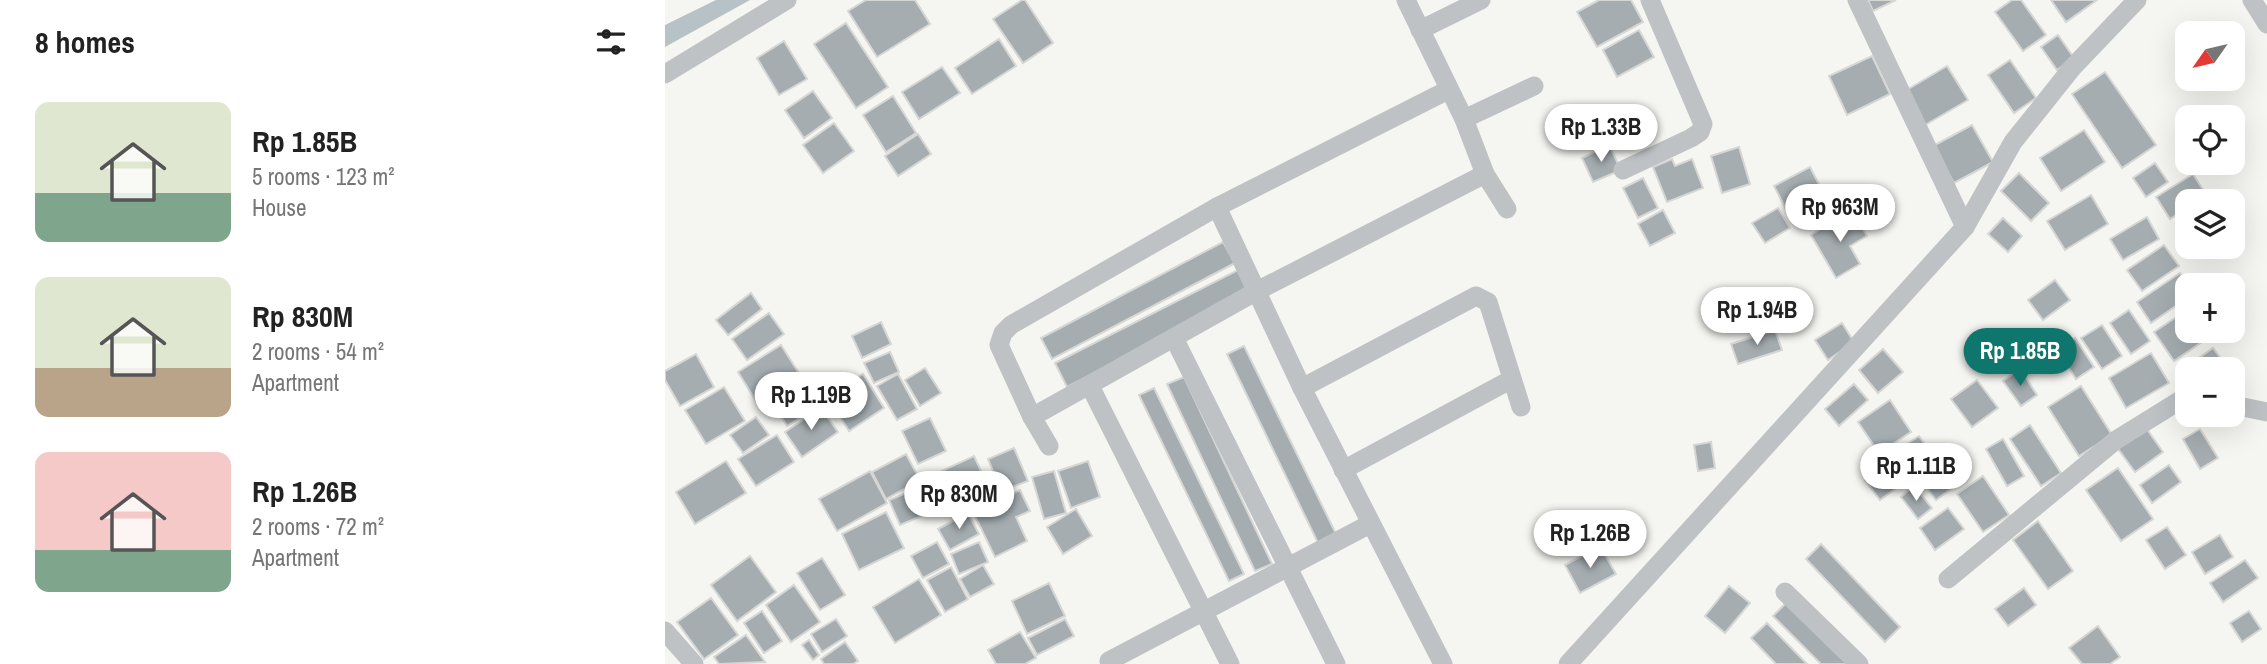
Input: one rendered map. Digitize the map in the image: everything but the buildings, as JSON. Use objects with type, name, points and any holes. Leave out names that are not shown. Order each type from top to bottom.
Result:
[{"type":"street","points":[[665,74],[787,0]]},
{"type":"street","points":[[1406,0],[1464,119],[1485,174],[1507,209]]},
{"type":"street","points":[[1420,30],[1481,0]]},
{"type":"street","points":[[1623,170],[1700,132],[1703,124],[1650,0]]},
{"type":"street","points":[[1857,0],[1965,227]]},
{"type":"street","points":[[1568,664],[1965,227],[2013,142],[2072,68],[2137,0]]},
{"type":"street","points":[[2252,0],[2267,24]]},
{"type":"street","points":[[1464,119],[1534,86]]},
{"type":"street","points":[[1049,446],[1032,417],[999,345],[1003,333],[1011,324],[1217,207],[1448,90]]},
{"type":"street","points":[[1032,417],[1174,340],[1257,291],[1485,174]]},
{"type":"street","points":[[1217,207],[1343,470],[1443,664]]},
{"type":"street","points":[[1303,388],[1476,296],[1488,302],[1521,407]]},
{"type":"street","points":[[1174,340],[1336,664]]},
{"type":"street","points":[[1343,470],[1512,379]]},
{"type":"street","points":[[1090,386],[1230,664]]},
{"type":"street","points":[[1948,579],[2116,440],[2175,403]]},
{"type":"street","points":[[2245,407],[2267,412]]},
{"type":"street","points":[[1109,661],[1370,524]]},
{"type":"street","points":[[1785,592],[1859,664]]},
{"type":"street","points":[[665,631],[694,664]]},
{"type":"shaded area","points":[[716,0],[750,0],[665,47],[665,25]]}]
